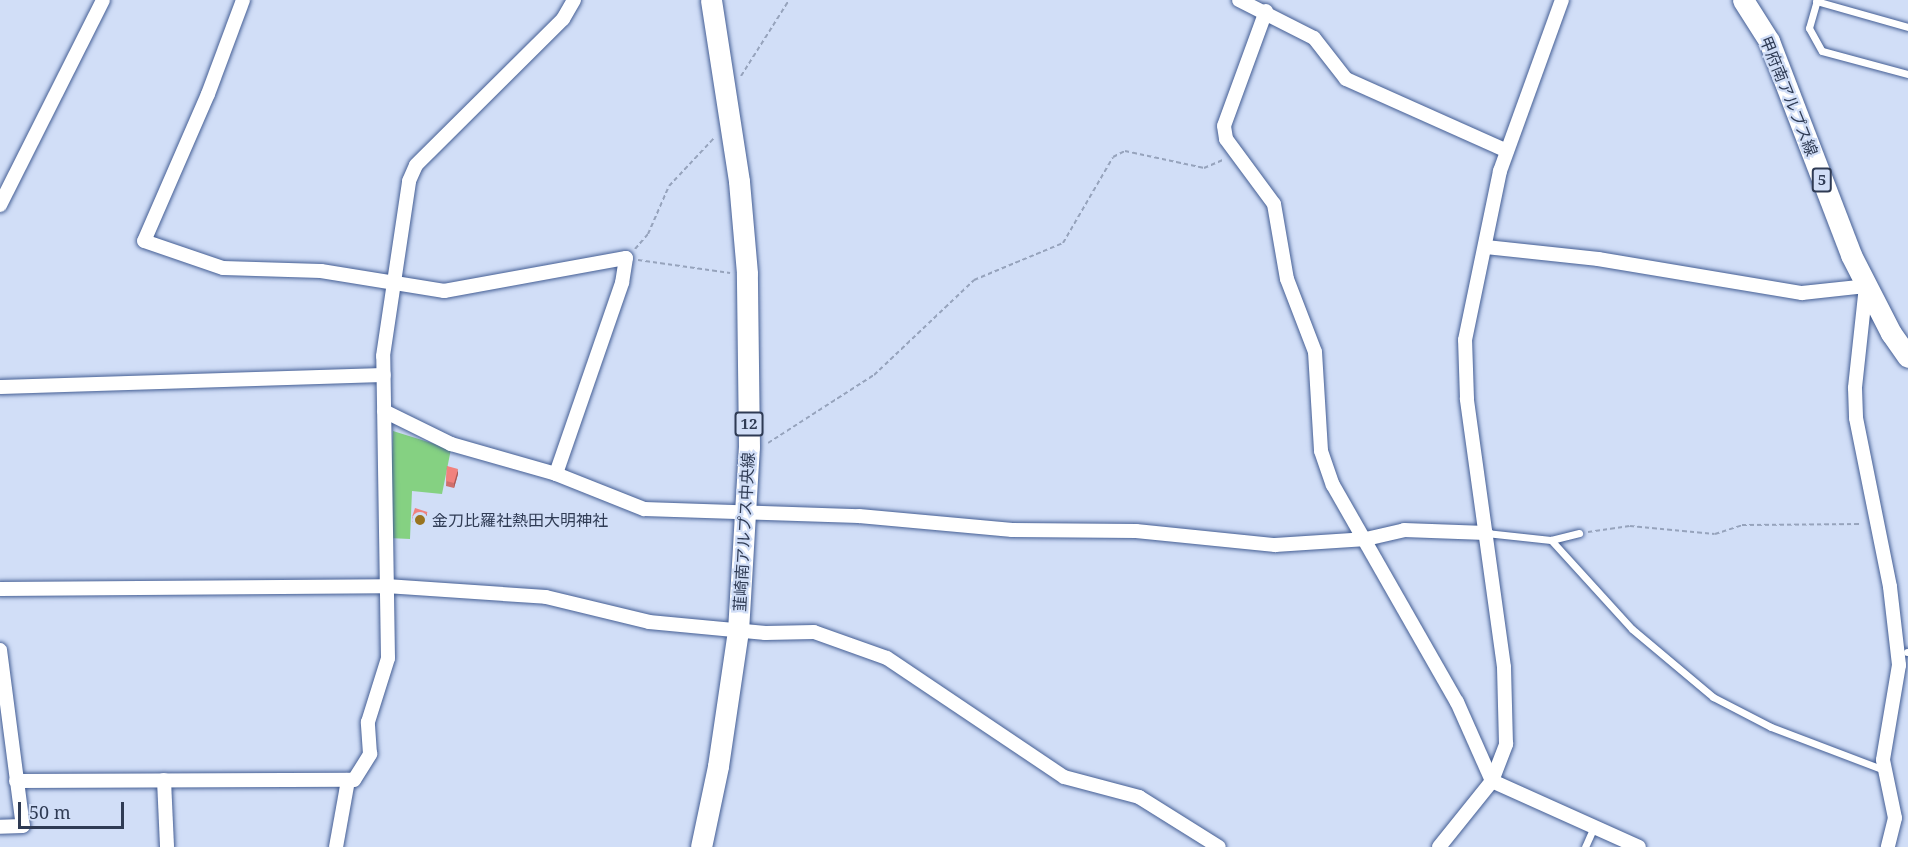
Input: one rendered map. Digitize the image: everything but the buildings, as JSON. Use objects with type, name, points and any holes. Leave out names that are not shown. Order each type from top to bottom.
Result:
[{"type":"main road","name":"韮崎南アルプス中央線","points":[[701,847],[718,765],[738,631],[749,447],[747,273],[726,81],[711,0]]},
{"type":"main road","name":"甲府南アルプス線","points":[[1743,0],[1769,41],[1866,286],[1908,357]]},
{"type":"street","points":[[0,205],[103,0]]},
{"type":"street","points":[[243,0],[208,94],[144,241],[224,268],[321,272],[394,286],[444,291],[626,258],[618,294],[556,474]]},
{"type":"street","points":[[16,781],[354,780],[370,754],[368,722],[388,658],[384,375],[409,181],[416,165],[563,19],[574,0]]},
{"type":"street","points":[[1239,0],[1266,11],[1314,38],[1346,79],[1507,151]]},
{"type":"street","points":[[1439,847],[1491,781],[1506,744],[1504,668],[1467,399],[1465,340],[1507,151],[1563,0]]},
{"type":"street","points":[[1266,11],[1224,126],[1226,139],[1274,204],[1287,279],[1315,352],[1321,451],[1333,485],[1366,539],[1457,702],[1491,781],[1639,847]]},
{"type":"street","points":[[1486,247],[1598,258],[1802,293],[1866,286],[1855,388],[1856,418],[1877,524],[1899,665],[1884,770],[1894,818],[1888,847]]},
{"type":"street","points":[[0,387],[384,375]]},
{"type":"street","points":[[384,411],[451,444],[556,474],[644,509],[746,511],[1012,530],[1136,531],[1275,545],[1366,539],[1404,530],[1486,533]]},
{"type":"street","points":[[0,590],[386,586],[546,597],[648,622],[738,631],[814,633],[887,658],[1064,777],[1139,797],[1219,847]]},
{"type":"street","points":[[0,650],[23,826],[0,827]]},
{"type":"street","points":[[164,780],[167,847]]},
{"type":"street","points":[[336,847],[348,780]]},
{"type":"lane","points":[[1908,27],[1817,1],[1809,28],[1822,51],[1908,74]]},
{"type":"lane","points":[[1486,533],[1551,540],[1579,533]]},
{"type":"lane","points":[[1551,540],[1632,629],[1713,697],[1771,727],[1884,770]]},
{"type":"lane","points":[[1899,665],[1908,652]]},
{"type":"lane","points":[[1585,847],[1594,827]]},
{"type":"path","points":[[726,81],[742,75],[753,62],[789,0]]},
{"type":"path","points":[[626,258],[648,234],[669,186],[716,137],[714,127]]},
{"type":"path","points":[[749,447],[776,441],[874,375],[974,280],[1063,243],[1113,157],[1125,151],[1204,168],[1236,153]]},
{"type":"path","points":[[626,258],[747,273]]},
{"type":"path","points":[[1579,533],[1630,526],[1716,534],[1743,525],[1877,524]]},
{"type":"green space","points":[[393,431],[451,449],[442,494],[412,491],[410,539],[389,538]]},
{"type":"place","name":"金刀比羅社熱田大明神社","points":[[420,520]]}]
